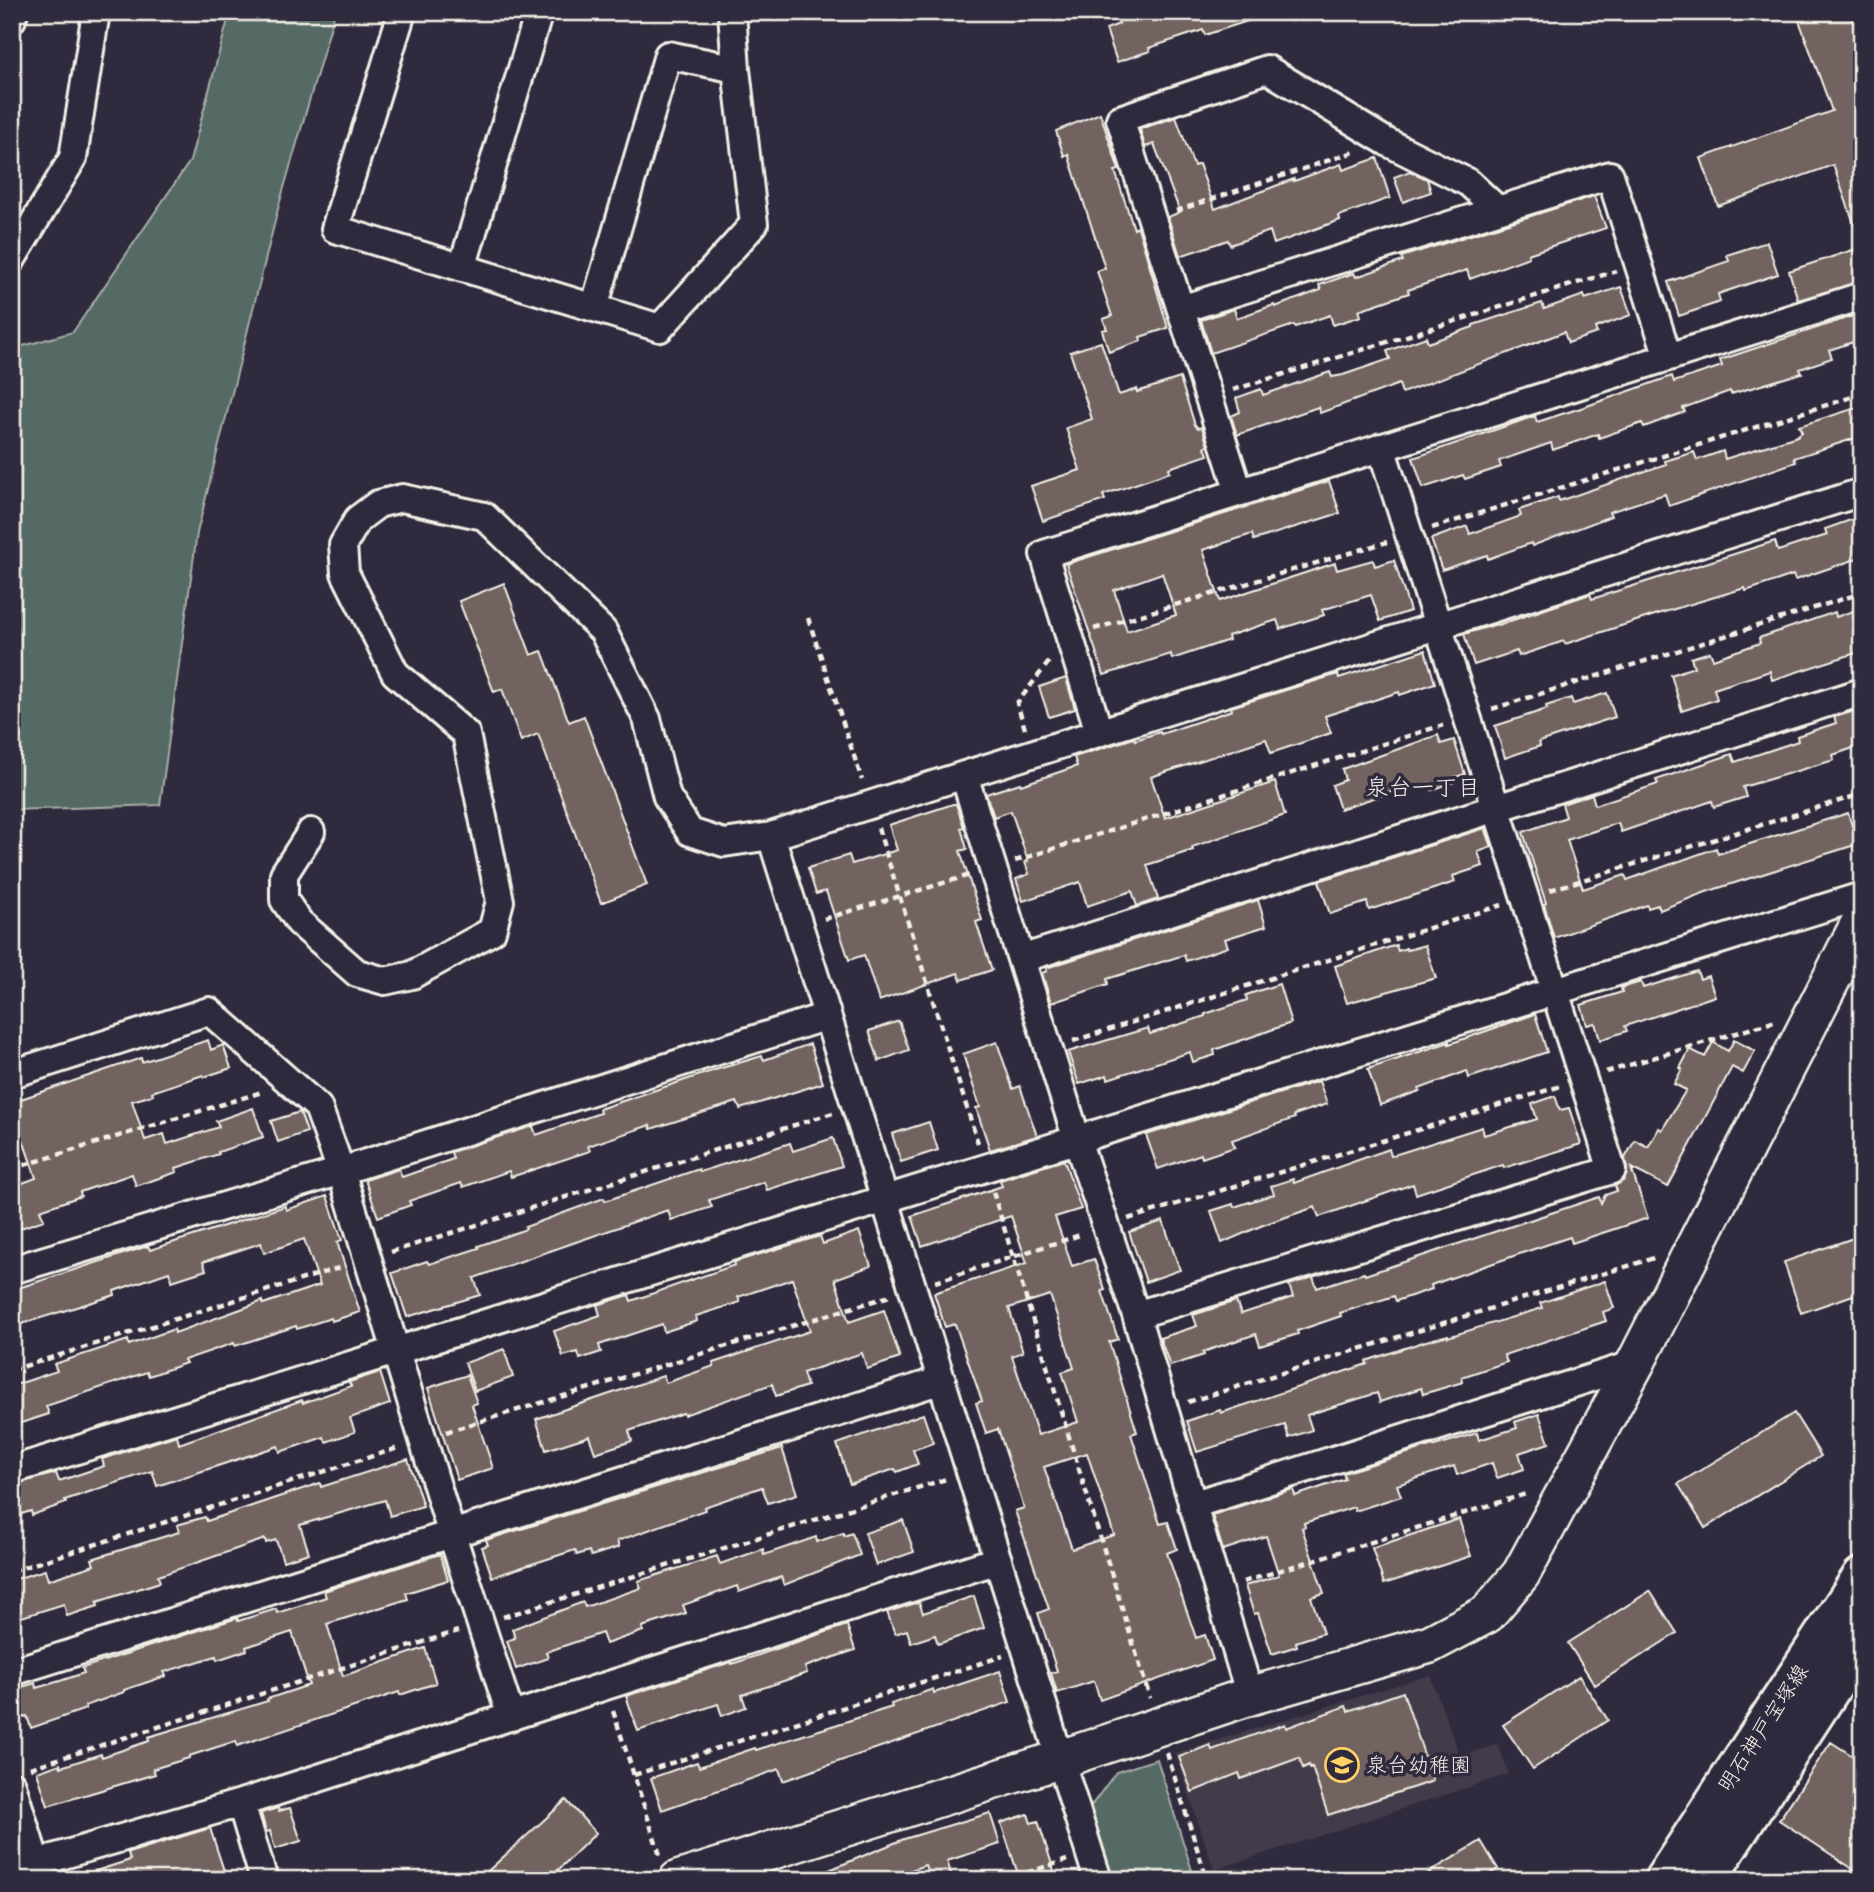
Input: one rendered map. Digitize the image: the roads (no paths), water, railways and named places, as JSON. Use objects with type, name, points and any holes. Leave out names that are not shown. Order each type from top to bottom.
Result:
[{"type":"main road","name":"明石神戸宝塚線","points":[[1664,1880],[1862,1577]]},
{"type":"main road","name":"明石神戸宝塚線","points":[[1706,1880],[1862,1640]]},
{"type":"street","points":[[12,19],[14,12]]},
{"type":"street","points":[[12,258],[73,158],[96,12]]},
{"type":"street","points":[[402,12],[335,229],[660,328],[754,224],[732,12]]},
{"type":"street","points":[[462,268],[539,12]]},
{"type":"street","points":[[594,308],[668,55],[736,69]]},
{"type":"street","points":[[1239,492],[1120,119],[1267,69],[1387,142],[1469,183],[1498,210]]},
{"type":"street","points":[[1181,309],[1611,175],[1668,357]]},
{"type":"street","points":[[1099,732],[1044,554],[1862,296]]},
{"type":"street","points":[[1136,1315],[1612,1170],[1381,447]]},
{"type":"street","points":[[311,831],[284,874],[284,900],[299,922],[357,973],[385,981],[412,975],[492,931],[500,901],[466,734],[396,673],[345,573],[343,545],[358,519],[378,504],[402,498],[484,516],[603,631],[647,719],[667,797],[690,832],[724,843],[771,836],[1862,492]]},
{"type":"street","points":[[1021,959],[1862,692]]},
{"type":"street","points":[[964,775],[1077,1140],[1136,1315],[1250,1696]]},
{"type":"street","points":[[771,836],[1098,1880]]},
{"type":"street","points":[[12,1470],[1862,896]]},
{"type":"street","points":[[669,1867],[1061,1759],[1250,1696],[1430,1644],[1487,1614],[1521,1574],[1635,1364],[1862,919]]},
{"type":"street","points":[[12,1074],[209,1011],[318,1107],[341,1171],[452,1535],[512,1717]]},
{"type":"street","points":[[12,1270],[341,1171],[827,1016]]},
{"type":"street","points":[[1192,1505],[1635,1364]]},
{"type":"street","points":[[12,1672],[942,1380]]},
{"type":"street","points":[[12,1784],[24,1867],[241,1803],[998,1560]]},
{"type":"street","points":[[241,1803],[264,1880]]},
{"type":"place","name":"泉台幼稚園","points":[[1342,1765]]},
{"type":"district","name":"泉台一丁目","points":[[1423,787]]}]
